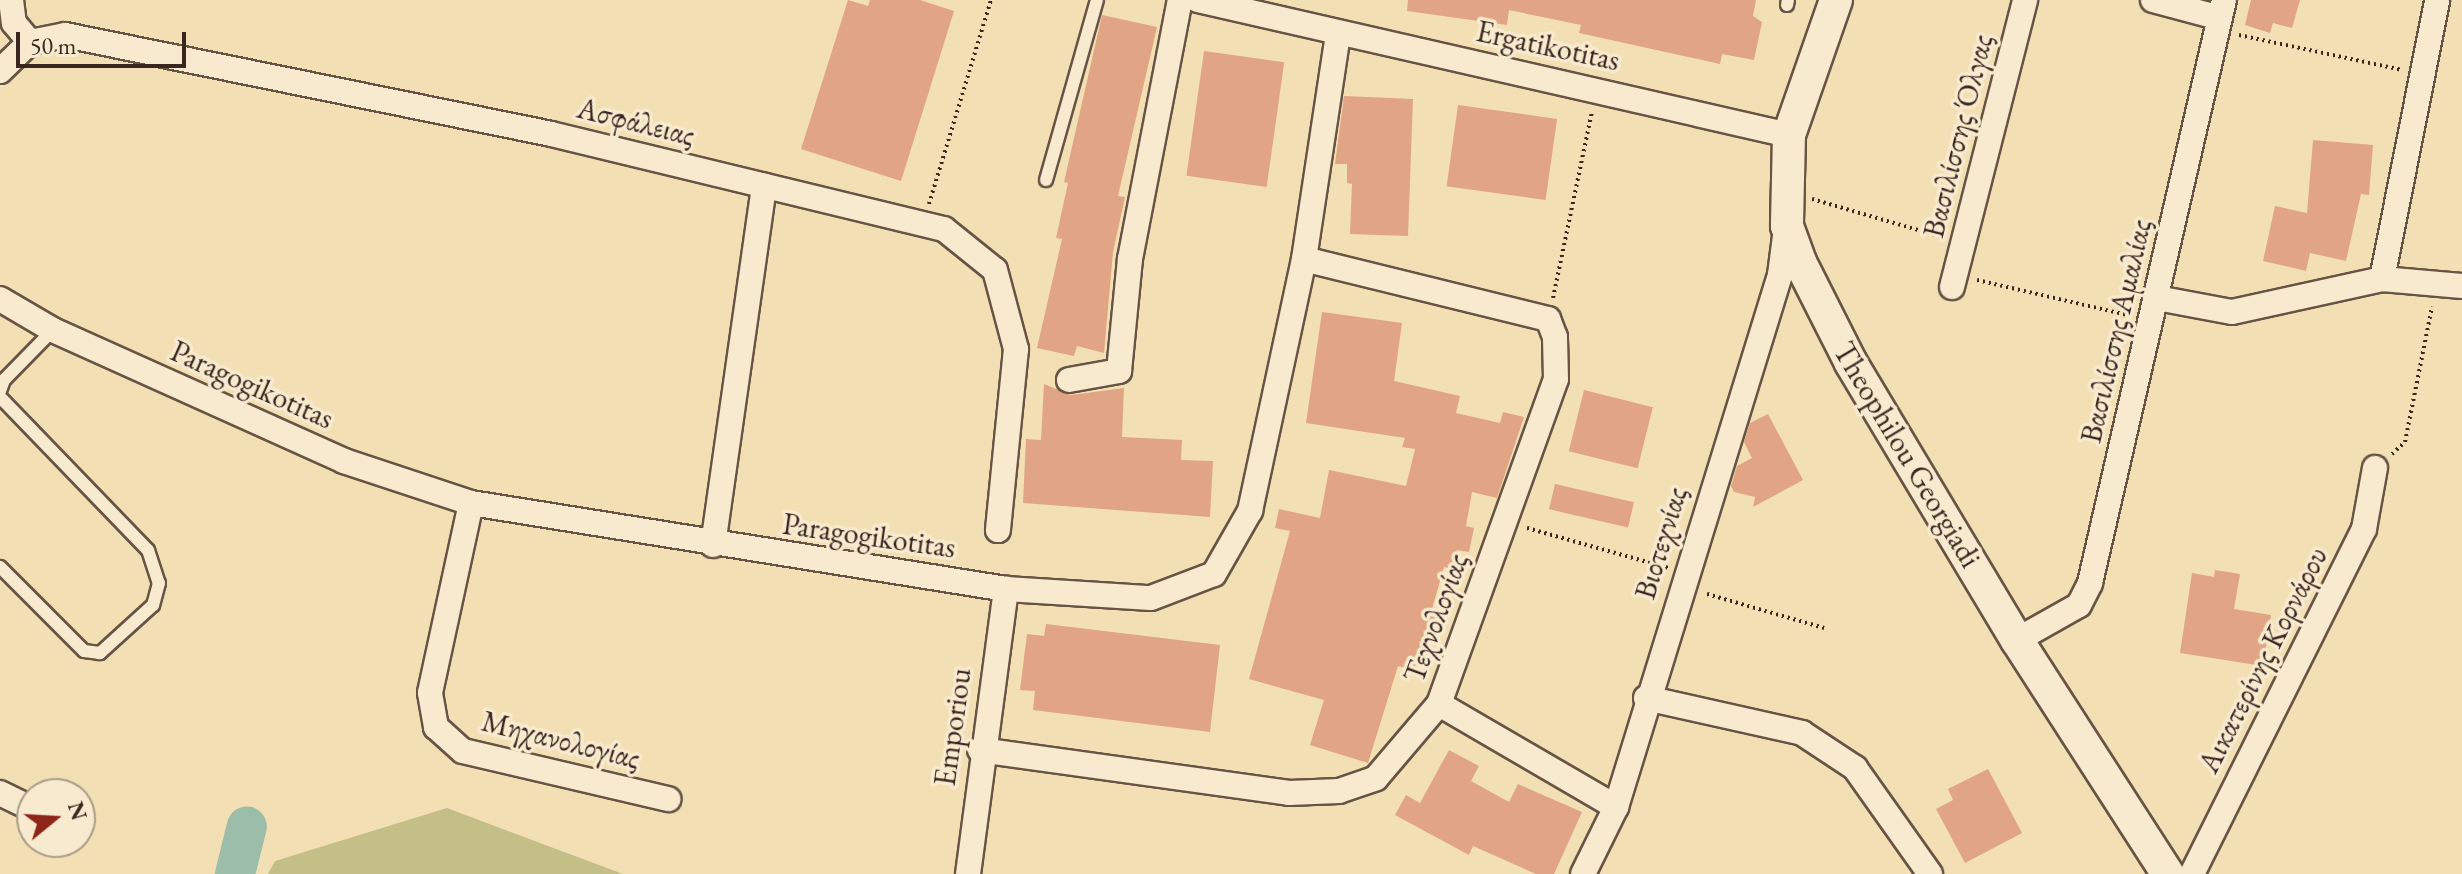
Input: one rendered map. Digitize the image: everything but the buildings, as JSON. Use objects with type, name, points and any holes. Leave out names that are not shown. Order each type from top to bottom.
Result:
[{"type":"street","points":[[0,71],[30,42],[14,23],[11,0]]},
{"type":"street","points":[[1069,380],[1119,371],[1130,259],[1180,0]]},
{"type":"street","name":"Ergatikotitas","points":[[1198,0],[1789,135]]},
{"type":"street","name":"Theophilou Georgiadi","points":[[1836,0],[1789,135],[1787,226],[1815,296],[1851,363],[2017,640],[2168,874]]},
{"type":"street","name":"Βασιλίσσης Όλγας","points":[[1954,281],[2025,0]]},
{"type":"street","points":[[2153,0],[2220,16]]},
{"type":"street","points":[[2382,279],[2437,0]]},
{"type":"street","name":"Βασιλίσσης Αμαλίας","points":[[2017,640],[2079,605],[2090,583],[2220,16]]},
{"type":"street","name":"Paragogikotitas","points":[[0,299],[53,330],[344,461],[471,503],[713,545],[1006,589],[1151,598],[1214,574],[1250,511],[1304,259],[1338,34]]},
{"type":"street","name":"Ασφάλειας","points":[[30,42],[65,35],[551,134],[944,229],[995,270],[1016,349],[998,530]]},
{"type":"street","points":[[713,545],[764,186]]},
{"type":"street","name":"Βιοτεχνίας","points":[[1583,874],[1616,807],[1646,698],[1780,275],[1787,226]]},
{"type":"street","points":[[1304,259],[1548,319]]},
{"type":"street","points":[[2155,310],[2232,312],[2382,279],[2462,286]]},
{"type":"street","name":"Τεχνολογίας","points":[[980,750],[1289,793],[1339,791],[1376,778],[1412,742],[1439,704],[1556,379],[1555,337],[1548,319]]},
{"type":"street","name":"Αικατερίνης Κορνάρου","points":[[2192,874],[2364,529],[2375,468]]},
{"type":"street","name":"Μηχανολογίας","points":[[471,503],[430,693],[436,727],[463,751],[668,799]]},
{"type":"street","name":"Emporiou","points":[[968,874],[980,750],[1006,589]]},
{"type":"street","points":[[1646,698],[1802,733],[1855,768],[1930,874]]},
{"type":"street","points":[[1439,704],[1616,807]]},
{"type":"lane","points":[[1046,180],[1097,0]]},
{"type":"lane","points":[[0,567],[84,651],[100,653],[153,605],[159,583],[148,550],[0,394],[4,380],[53,330]]},
{"type":"path","points":[[923,224],[991,0]]},
{"type":"path","points":[[2220,16],[2423,75]]},
{"type":"path","points":[[1548,319],[1596,89]]},
{"type":"path","points":[[1786,192],[1963,244]]},
{"type":"path","points":[[1954,281],[2155,310]]},
{"type":"path","points":[[2375,468],[2405,442],[2437,284]]},
{"type":"path","points":[[1505,522],[1824,628]]},
{"type":"shaded area","points":[[447,808],[623,874],[268,874],[275,861]]},
{"type":"waterway","points":[[235,874],[247,826]]}]
